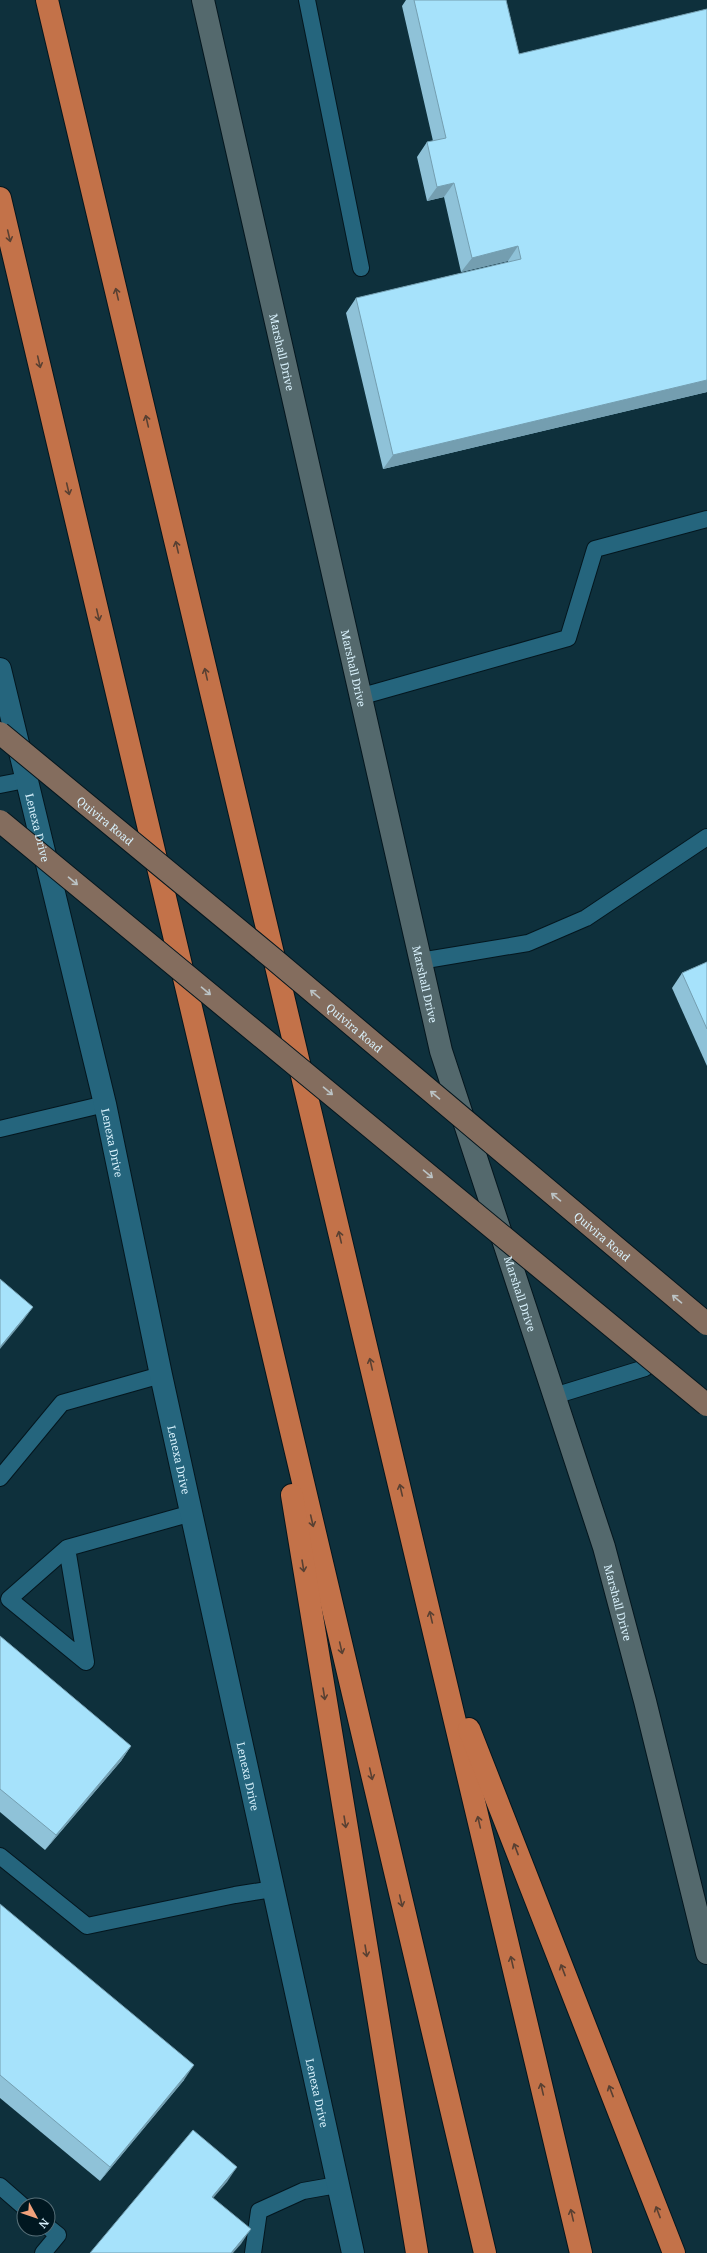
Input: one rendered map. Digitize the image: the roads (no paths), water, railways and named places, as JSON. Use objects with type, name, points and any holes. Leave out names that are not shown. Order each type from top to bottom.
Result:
[{"type":"highway","points":[[47,0],[581,2253]]},
{"type":"highway","points":[[0,198],[485,2253]]},
{"type":"highway","points":[[261,1306],[417,2253]]},
{"type":"highway","points":[[440,1655],[674,2253]]},
{"type":"main road","name":"Quivira Road","points":[[0,733],[275,960],[707,1324]]},
{"type":"main road","points":[[0,820],[707,1405]]},
{"type":"street","name":"Marshall Drive","points":[[203,0],[440,1051],[604,1547],[645,1701],[707,1953]]},
{"type":"street","name":"Lenexa Drive","points":[[0,669],[25,780],[105,1104],[161,1375],[352,2253]]},
{"type":"lane","points":[[307,0],[361,268]]},
{"type":"lane","points":[[359,697],[568,638],[595,549],[707,519]]},
{"type":"lane","points":[[0,785],[25,780]]},
{"type":"lane","points":[[420,961],[528,943],[586,918],[707,837]]},
{"type":"lane","points":[[0,1128],[105,1104]]},
{"type":"lane","points":[[554,1396],[645,1368]]},
{"type":"lane","points":[[0,1478],[62,1403],[161,1375]]},
{"type":"lane","points":[[67,1548],[86,1662],[9,1599],[67,1548],[192,1513]]},
{"type":"lane","points":[[0,1856],[87,1926],[235,1895],[273,1890]]},
{"type":"lane","points":[[253,2253],[259,2211],[303,2191],[336,2185]]},
{"type":"lane","points":[[0,2186],[16,2200]]},
{"type":"lane","points":[[43,2253],[58,2235],[56,2233]]}]
